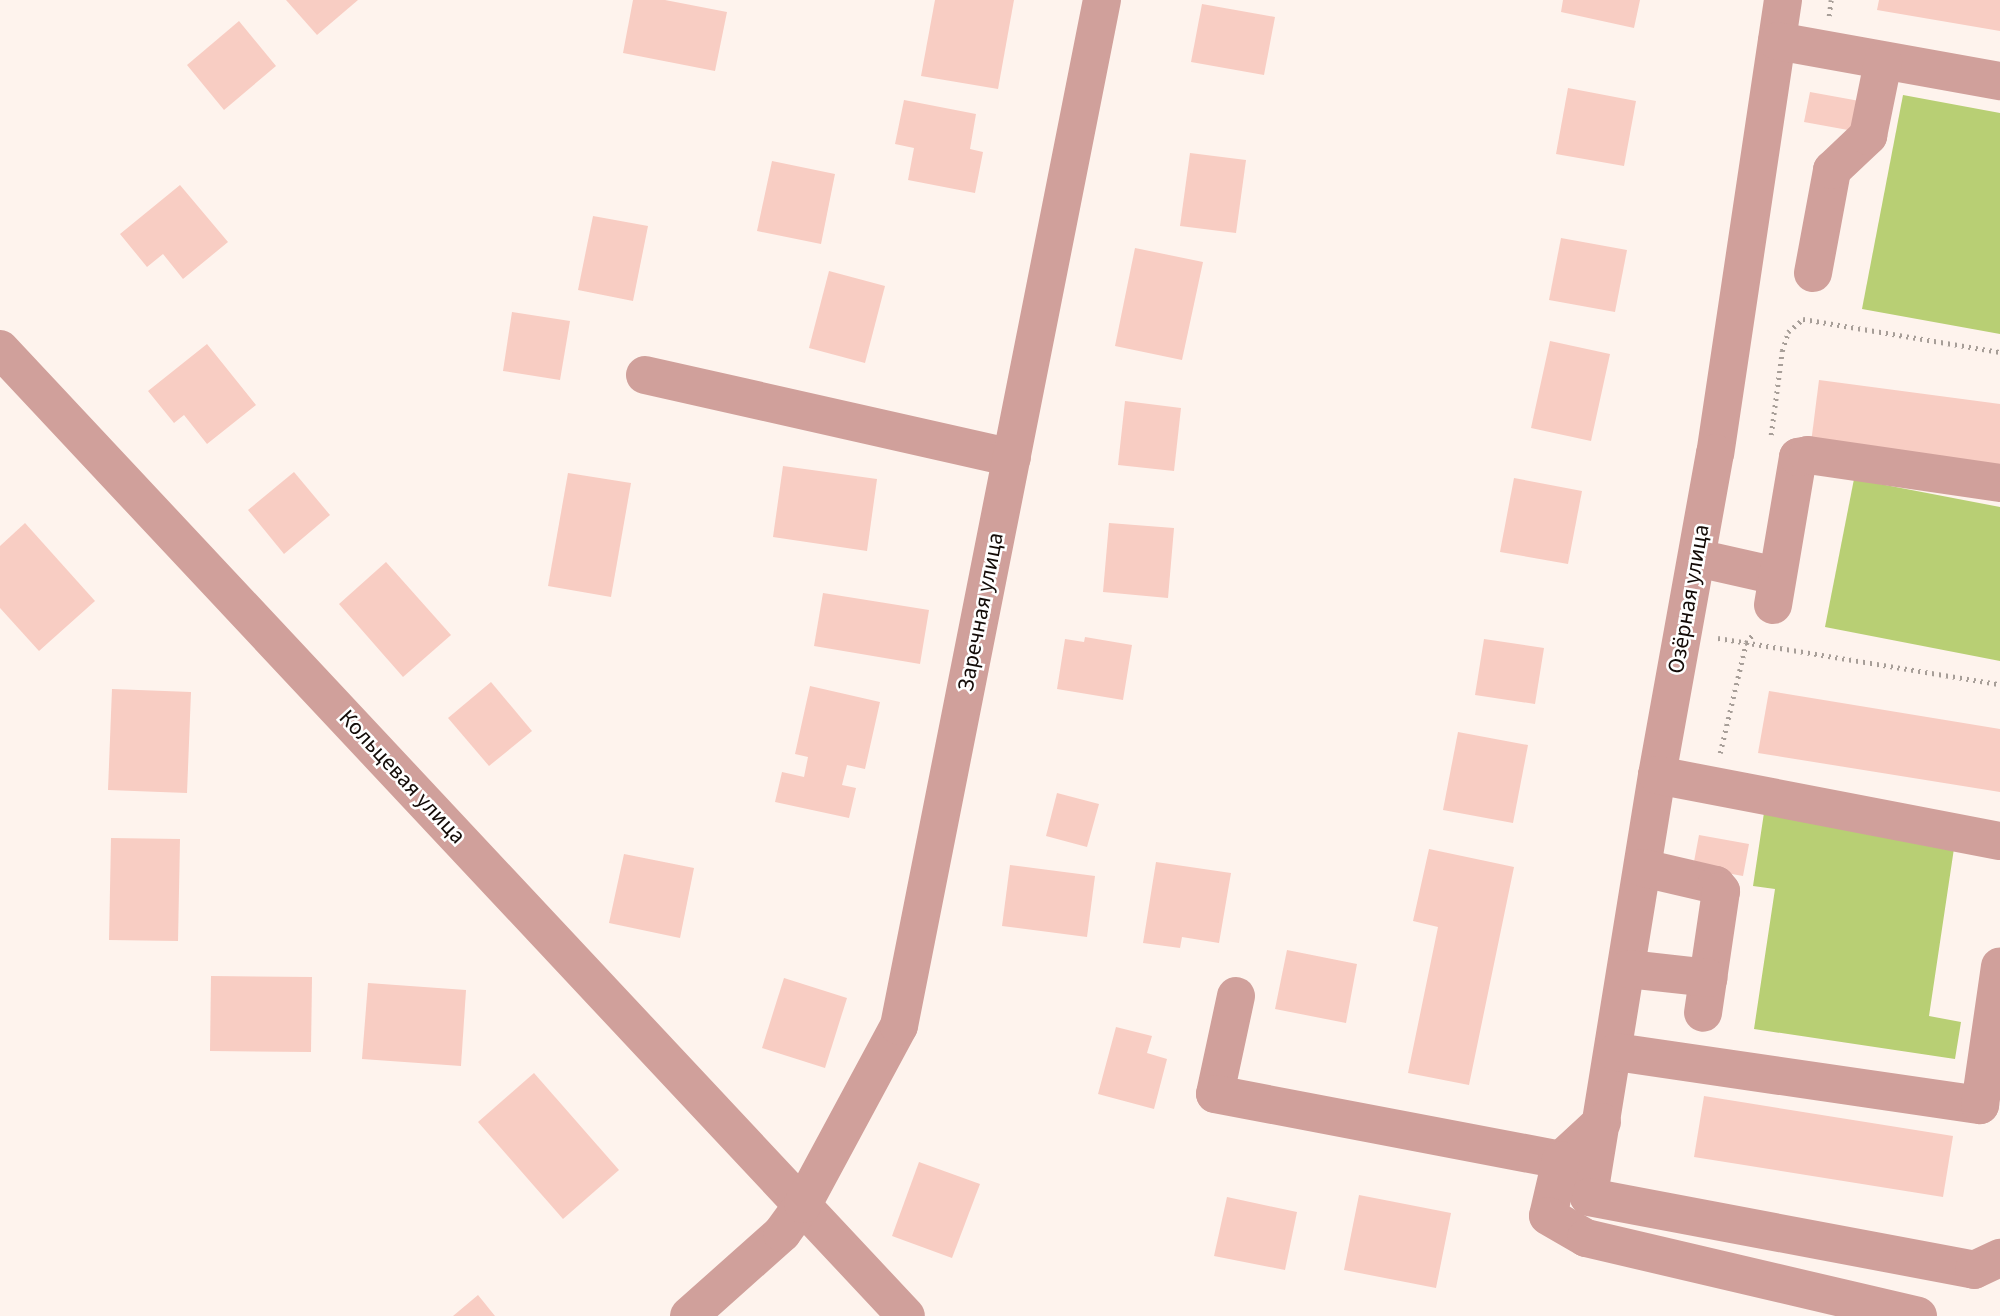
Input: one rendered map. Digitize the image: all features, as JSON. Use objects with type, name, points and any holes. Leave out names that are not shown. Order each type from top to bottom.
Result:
[{"type":"street","name":"Заречная улица","points":[[803,1204],[899,1026],[1102,0]]},
{"type":"street","name":"Озёрная улица","points":[[1783,0],[1697,558],[1657,775],[1616,1052],[1589,1197],[1974,1270],[2000,1258]]},
{"type":"street","points":[[1777,41],[1883,62],[2000,80]]},
{"type":"street","points":[[1813,273],[1832,170],[1868,136],[1883,62]]},
{"type":"street","name":"Кольцевая улица","points":[[0,349],[906,1316]]},
{"type":"street","points":[[645,375],[1012,458]]},
{"type":"street","points":[[1697,558],[1775,590],[1793,470],[1798,457],[1808,455],[2000,482]]},
{"type":"street","points":[[1657,775],[2000,841]]},
{"type":"street","points":[[1628,969],[1706,996],[1721,891],[1716,885],[1643,868]]},
{"type":"street","points":[[1616,1052],[1990,1106],[2000,966]]},
{"type":"street","points":[[1236,996],[1215,1094],[1561,1160]]},
{"type":"street","points":[[1602,1122],[1561,1160],[1548,1216],[1586,1238],[1918,1316]]},
{"type":"street","points":[[689,1316],[782,1233],[803,1204]]},
{"type":"path","points":[[1793,470],[1770,441],[1782,351],[1788,332],[1803,318],[2000,352]]},
{"type":"path","points":[[1712,786],[1746,643],[1775,590]]},
{"type":"path","points":[[1684,631],[2000,684]]},
{"type":"green space","points":[[1903,95],[2000,113],[2000,334],[1862,309]]},
{"type":"green space","points":[[1854,479],[2000,507],[2000,661],[1825,627]]},
{"type":"green space","points":[[1765,806],[1956,835],[1929,1016],[1961,1022],[1955,1059],[1754,1029],[1775,889],[1753,886]]},
{"type":"building","points":[[286,0],[358,0],[317,35]]},
{"type":"building","points":[[633,0],[665,0],[727,12],[715,71],[623,53]]},
{"type":"building","points":[[935,0],[1014,0],[998,89],[921,76]]},
{"type":"building","points":[[1563,0],[1640,0],[1634,28],[1561,12]]},
{"type":"building","points":[[1879,0],[2000,0],[2000,31],[1877,10]]},
{"type":"building","points":[[1202,4],[1275,17],[1264,75],[1191,62]]},
{"type":"building","points":[[239,21],[276,66],[224,110],[187,65]]},
{"type":"building","points":[[1568,88],[1636,101],[1624,166],[1556,154]]},
{"type":"building","points":[[1810,92],[1865,102],[1859,132],[1804,122]]},
{"type":"building","points":[[904,100],[976,114],[970,149],[983,152],[975,193],[908,180],[914,148],[895,144]]},
{"type":"building","points":[[1190,153],[1246,160],[1236,233],[1180,226]]},
{"type":"building","points":[[772,161],[835,174],[821,244],[757,231]]},
{"type":"building","points":[[180,185],[228,242],[183,279],[163,254],[147,267],[120,234]]},
{"type":"building","points":[[593,216],[648,226],[633,301],[578,290]]},
{"type":"building","points":[[1561,238],[1627,250],[1615,312],[1549,300]]},
{"type":"building","points":[[1135,248],[1203,262],[1182,360],[1115,346]]},
{"type":"building","points":[[829,271],[885,286],[865,363],[809,348]]},
{"type":"building","points":[[512,312],[570,321],[560,380],[503,371]]},
{"type":"building","points":[[1550,341],[1610,354],[1591,441],[1531,428]]},
{"type":"building","points":[[207,344],[256,405],[207,444],[184,415],[174,423],[148,391]]},
{"type":"building","points":[[1819,380],[2000,404],[2000,468],[1811,443]]},
{"type":"building","points":[[1125,401],[1181,408],[1174,471],[1118,465]]},
{"type":"building","points":[[783,466],[877,479],[867,551],[773,537]]},
{"type":"building","points":[[294,472],[330,515],[284,554],[248,510]]},
{"type":"building","points":[[568,473],[631,483],[611,597],[548,586]]},
{"type":"building","points":[[1514,478],[1582,491],[1568,564],[1500,552]]},
{"type":"building","points":[[25,523],[95,601],[39,651],[0,608],[0,546]]},
{"type":"building","points":[[1109,523],[1174,528],[1168,598],[1103,592]]},
{"type":"building","points":[[386,562],[451,635],[403,677],[339,604]]},
{"type":"building","points":[[823,593],[929,610],[920,664],[814,646]]},
{"type":"building","points":[[1085,637],[1132,645],[1123,700],[1057,689],[1065,639],[1084,642]]},
{"type":"building","points":[[1484,639],[1544,648],[1535,704],[1475,695]]},
{"type":"building","points":[[491,682],[532,731],[489,766],[448,718]]},
{"type":"building","points":[[810,686],[880,702],[865,769],[847,765],[842,785],[856,788],[849,818],[775,802],[782,772],[804,777],[808,757],[795,754]]},
{"type":"building","points":[[112,689],[191,692],[187,793],[108,790]]},
{"type":"building","points":[[1769,691],[2000,729],[2000,792],[1758,753]]},
{"type":"building","points":[[1458,732],[1528,745],[1513,823],[1443,810]]},
{"type":"building","points":[[1057,793],[1099,804],[1087,847],[1046,836]]},
{"type":"building","points":[[1699,835],[1749,844],[1743,876],[1693,867]]},
{"type":"building","points":[[111,838],[180,839],[178,941],[109,940]]},
{"type":"building","points":[[1429,849],[1514,867],[1469,1085],[1408,1073],[1438,927],[1413,921]]},
{"type":"building","points":[[624,854],[694,868],[680,938],[609,923]]},
{"type":"building","points":[[1156,862],[1231,873],[1219,943],[1182,937],[1180,948],[1143,943]]},
{"type":"building","points":[[1010,865],[1095,876],[1087,937],[1002,926]]},
{"type":"building","points":[[1287,950],[1357,964],[1346,1023],[1275,1009]]},
{"type":"building","points":[[211,976],[312,977],[311,1052],[210,1051]]},
{"type":"building","points":[[784,978],[847,998],[825,1068],[762,1048]]},
{"type":"building","points":[[368,983],[466,990],[461,1066],[362,1059]]},
{"type":"building","points":[[1116,1027],[1152,1036],[1147,1053],[1167,1059],[1154,1109],[1098,1094]]},
{"type":"building","points":[[534,1073],[619,1170],[563,1219],[478,1122]]},
{"type":"building","points":[[1704,1096],[1953,1136],[1943,1197],[1694,1157]]},
{"type":"building","points":[[919,1162],[980,1184],[952,1258],[892,1236]]},
{"type":"building","points":[[1359,1195],[1451,1213],[1436,1288],[1344,1270]]},
{"type":"building","points":[[1227,1197],[1297,1212],[1285,1270],[1214,1256]]},
{"type":"building","points":[[478,1295],[495,1316],[453,1316]]}]
